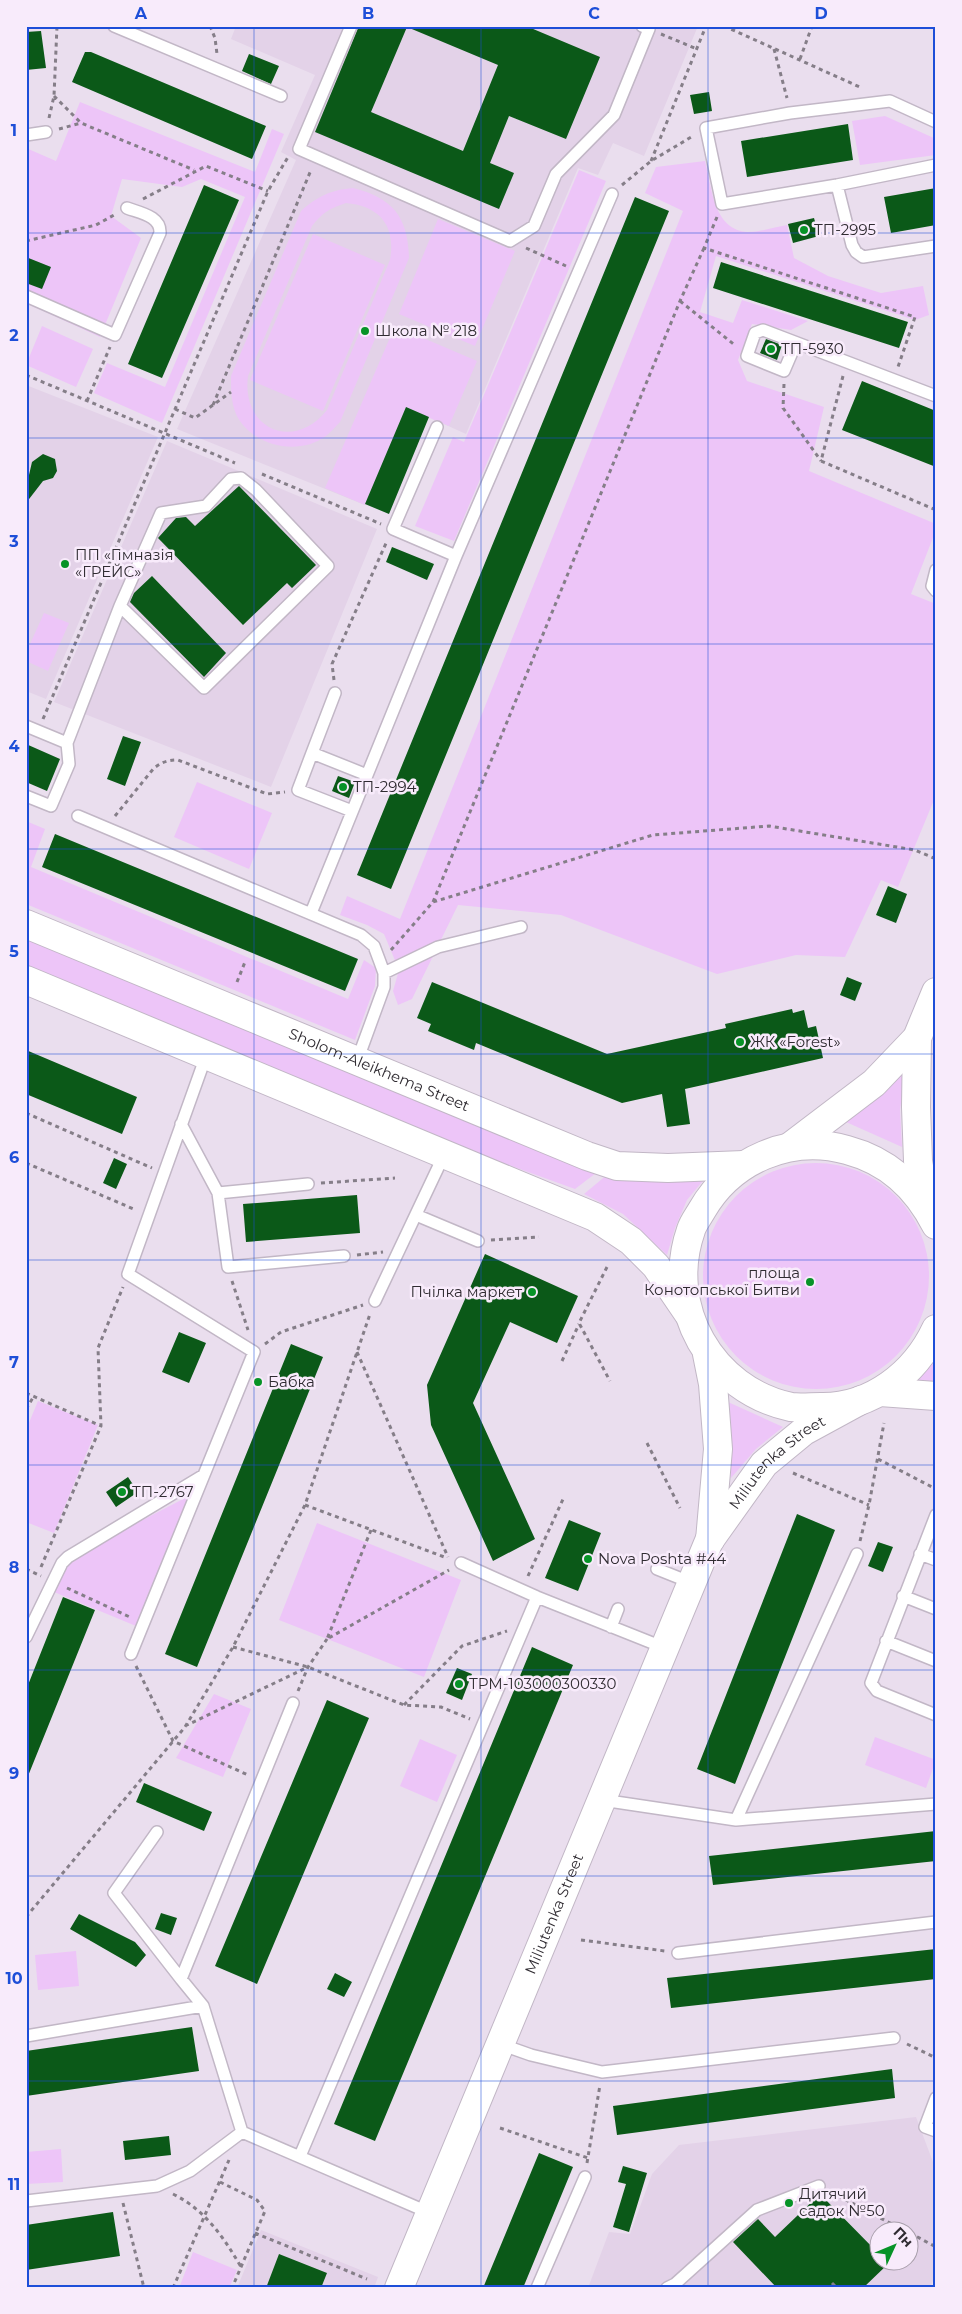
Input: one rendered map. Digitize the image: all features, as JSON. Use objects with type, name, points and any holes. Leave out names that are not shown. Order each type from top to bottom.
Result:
[{"type":"street","name":"Sholom-Aleikhema Street","points":[[26,924],[587,1156],[617,1166],[668,1168],[744,1165]]},
{"type":"street","points":[[26,980],[444,1155],[595,1216],[631,1241],[656,1266],[688,1313],[707,1354],[727,1376],[750,1392],[791,1407],[835,1407],[871,1396],[936,1396]]},
{"type":"street","points":[[791,1146],[874,1083],[917,1038],[936,992]]},
{"type":"street","points":[[917,1038],[916,1107],[918,1161],[931,1215]]},
{"type":"street","points":[[688,1313],[682,1271],[691,1229],[712,1193],[744,1165],[767,1153],[791,1146],[830,1145],[868,1156],[901,1177],[931,1215]]},
{"type":"street","points":[[871,1396],[915,1363],[936,1329]]},
{"type":"street","name":"Miliutenka Street","points":[[707,1354],[713,1384],[718,1449],[709,1541]]},
{"type":"street","name":"Miliutenka Street","points":[[399,2288],[709,1541],[764,1464],[804,1431],[871,1396]]},
{"type":"lane","points":[[114,26],[280,96]]},
{"type":"lane","points":[[351,26],[299,149],[510,241],[534,226],[556,174],[614,115],[645,28]]},
{"type":"lane","points":[[936,122],[890,101],[790,113],[706,128],[722,204],[936,166]]},
{"type":"lane","points":[[26,135],[46,132]]},
{"type":"lane","points":[[836,185],[852,245],[856,252],[863,257],[936,246]]},
{"type":"lane","points":[[311,913],[456,556],[612,194]]},
{"type":"lane","points":[[26,296],[115,335],[160,233],[160,226],[157,221],[127,208]]},
{"type":"lane","points":[[796,343],[784,371],[747,356],[755,333],[760,330],[796,343],[846,363],[936,396]]},
{"type":"lane","points":[[437,428],[393,528],[456,556]]},
{"type":"lane","points":[[26,796],[51,806],[69,764],[67,743],[120,606],[162,513],[206,506],[231,480],[241,478],[248,481],[328,566],[204,688],[120,606]]},
{"type":"lane","points":[[936,570],[932,586],[936,591]]},
{"type":"lane","points":[[335,693],[298,790],[352,811]]},
{"type":"lane","points":[[26,726],[67,743]]},
{"type":"lane","points":[[312,752],[367,775]]},
{"type":"lane","points":[[78,816],[361,934],[374,946],[382,968],[384,987],[357,1061]]},
{"type":"lane","points":[[382,968],[438,947],[521,926]]},
{"type":"lane","points":[[131,1654],[254,1352],[128,1274],[206,1056]]},
{"type":"lane","points":[[181,1124],[218,1193],[228,1267],[344,1256]]},
{"type":"lane","points":[[375,1301],[444,1155]]},
{"type":"lane","points":[[218,1193],[308,1184]]},
{"type":"lane","points":[[416,1215],[478,1241]]},
{"type":"lane","points":[[26,1637],[62,1563],[68,1557],[204,1475]]},
{"type":"lane","points":[[936,1515],[903,1596],[871,1683],[877,1691],[936,1715]]},
{"type":"lane","points":[[736,1820],[857,1554]]},
{"type":"lane","points":[[920,1554],[936,1560]]},
{"type":"lane","points":[[461,1563],[537,1597],[665,1648]]},
{"type":"lane","points":[[657,1569],[692,1582]]},
{"type":"lane","points":[[903,1596],[936,1609]]},
{"type":"lane","points":[[300,2156],[537,1597]]},
{"type":"lane","points":[[611,1627],[618,1609]]},
{"type":"lane","points":[[886,1641],[936,1661]]},
{"type":"lane","points":[[181,1979],[293,1703]]},
{"type":"lane","points":[[602,1800],[736,1820],[936,1804]]},
{"type":"lane","points":[[157,1832],[114,1893],[203,2006],[242,2132]]},
{"type":"lane","points":[[678,1953],[936,1922]]},
{"type":"lane","points":[[26,2036],[203,2006]]},
{"type":"lane","points":[[500,2044],[531,2055],[602,2072],[894,2038]]},
{"type":"lane","points":[[936,2098],[925,2127],[936,2131]]},
{"type":"lane","points":[[242,2132],[430,2213]]},
{"type":"lane","points":[[26,2201],[157,2186],[190,2171],[242,2132]]},
{"type":"lane","points":[[537,2288],[585,2177]]},
{"type":"lane","points":[[667,2288],[675,2284],[757,2210],[819,2186]]},
{"type":"path","points":[[57,26],[54,96],[46,132],[81,123]]},
{"type":"path","points":[[210,26],[215,38],[216,69]]},
{"type":"path","points":[[651,161],[706,26]]},
{"type":"path","points":[[724,26],[890,101]]},
{"type":"path","points":[[800,59],[812,26]]},
{"type":"path","points":[[645,28],[697,49]]},
{"type":"path","points":[[774,48],[790,113]]},
{"type":"path","points":[[54,96],[81,123],[195,170]]},
{"type":"path","points":[[612,194],[651,161],[706,128]]},
{"type":"path","points":[[37,731],[268,190],[289,156],[299,149]]},
{"type":"path","points":[[213,405],[317,157]]},
{"type":"path","points":[[382,968],[434,902],[680,301],[722,204]]},
{"type":"path","points":[[510,241],[578,270]]},
{"type":"path","points":[[704,248],[915,317],[894,381]]},
{"type":"path","points":[[680,301],[747,356]]},
{"type":"path","points":[[87,402],[115,335]]},
{"type":"path","points":[[822,461],[846,363]]},
{"type":"path","points":[[784,371],[783,408],[822,461],[936,510]]},
{"type":"path","points":[[26,375],[238,464]]},
{"type":"path","points":[[175,410],[195,418],[231,392]]},
{"type":"path","points":[[256,472],[393,528],[332,664],[335,693]]},
{"type":"path","points":[[106,828],[154,768],[162,762],[170,760],[178,760],[267,794],[298,790]]},
{"type":"path","points":[[434,902],[653,836],[769,826],[915,850],[936,859]]},
{"type":"path","points":[[238,982],[245,962]]},
{"type":"path","points":[[26,1113],[164,1173]]},
{"type":"path","points":[[26,1164],[149,1216]]},
{"type":"path","points":[[308,1184],[394,1178]]},
{"type":"path","points":[[478,1241],[539,1237]]},
{"type":"path","points":[[344,1256],[399,1250]]},
{"type":"path","points":[[228,1267],[254,1352],[281,1332],[375,1301]]},
{"type":"path","points":[[562,1361],[607,1268]]},
{"type":"path","points":[[38,1574],[101,1426],[98,1348],[128,1274]]},
{"type":"path","points":[[26,1917],[185,1727],[233,1647],[305,1505],[375,1301]]},
{"type":"path","points":[[579,1323],[610,1381]]},
{"type":"path","points":[[357,1352],[448,1558]]},
{"type":"path","points":[[26,1393],[101,1426]]},
{"type":"path","points":[[26,1409],[34,1396]]},
{"type":"path","points":[[857,1554],[869,1505],[884,1423]]},
{"type":"path","points":[[647,1443],[680,1508]]},
{"type":"path","points":[[878,1459],[936,1489]]},
{"type":"path","points":[[793,1473],[869,1505]]},
{"type":"path","points":[[522,1590],[564,1497]]},
{"type":"path","points":[[305,1505],[461,1563]]},
{"type":"path","points":[[293,1703],[308,1667],[327,1639],[371,1530]]},
{"type":"path","points":[[327,1639],[461,1563]]},
{"type":"path","points":[[53,1581],[144,1623]]},
{"type":"path","points":[[404,1705],[462,1646],[526,1624]]},
{"type":"path","points":[[233,1647],[308,1667],[404,1705],[441,1707],[482,1724]]},
{"type":"path","points":[[131,1654],[174,1741],[261,1780]]},
{"type":"path","points":[[185,1727],[308,1667]]},
{"type":"path","points":[[581,1940],[678,1953]]},
{"type":"path","points":[[894,2038],[936,2058]]},
{"type":"path","points":[[585,2177],[602,2072]]},
{"type":"path","points":[[500,2128],[588,2158]]},
{"type":"path","points":[[173,2288],[242,2132]]},
{"type":"path","points":[[220,2182],[257,2200],[264,2211],[232,2288]]},
{"type":"path","points":[[157,2186],[186,2201],[205,2215],[226,2241],[241,2267]]},
{"type":"path","points":[[819,2186],[889,2222]]},
{"type":"path","points":[[120,2190],[144,2288]]},
{"type":"path","points":[[255,2233],[367,2279]]},
{"type":"path","points":[[920,2238],[936,2247]]},
{"type":"path","points":[[832,2283],[837,2288]]},
{"type":"shaded area","name":"Школа № 218","points":[[236,26],[698,26],[644,156],[613,143],[598,175],[578,168],[466,434],[406,407],[365,505],[177,429],[296,160],[281,152],[315,75],[231,39]]},
{"type":"shaded area","points":[[80,102],[255,172],[272,129],[284,134],[162,423],[94,393],[107,363],[165,387],[245,197],[201,179],[182,187],[122,179],[111,216],[141,238],[100,337],[26,303],[26,148],[56,161]]},
{"type":"shaded area","points":[[885,116],[936,139],[936,155],[860,165],[852,121]]},
{"type":"shaded area","points":[[705,161],[712,194],[721,216],[736,229],[753,232],[787,225],[794,258],[828,276],[881,293],[923,286],[929,315],[915,320],[716,256],[700,312],[733,323],[742,300],[808,321],[791,330],[752,324],[738,360],[747,381],[824,407],[809,471],[936,524],[936,530],[911,594],[936,604],[936,795],[898,887],[881,880],[845,957],[796,955],[717,974],[561,915],[458,905],[412,999],[398,1005],[393,991],[399,970],[384,934],[367,925],[340,915],[347,896],[400,919],[683,211],[645,193],[656,167]]},
{"type":"shaded area","points":[[579,170],[606,181],[454,541],[415,526],[453,437],[464,442]]},
{"type":"shaded area","points":[[353,188],[367,192],[378,197],[396,211],[405,231],[409,258],[340,422],[326,436],[315,442],[289,447],[276,445],[252,434],[243,425],[233,405],[231,376],[301,211],[313,201],[331,192]],"holes":[[[346,203],[358,205],[376,213],[388,228],[391,248],[390,260],[327,410],[314,423],[300,430],[286,432],[272,429],[261,421],[253,410],[248,394],[248,376],[312,226],[323,214],[335,207]]]},
{"type":"shaded area","points":[[438,219],[515,251],[475,346],[399,314]]},
{"type":"shaded area","points":[[313,234],[385,265],[323,411],[250,380]]},
{"type":"shaded area","points":[[42,326],[93,349],[76,387],[26,365]]},
{"type":"shaded area","points":[[395,326],[477,361],[449,426],[406,408],[365,505],[325,488]]},
{"type":"shaded area","name":"ПП «Гімназія «ГРЕЙС»","points":[[26,385],[158,437],[46,699],[26,691]]},
{"type":"shaded area","points":[[167,441],[377,529],[271,787],[54,702]]},
{"type":"shaded area","points":[[44,613],[69,623],[48,671],[26,661],[26,653]]},
{"type":"shaded area","points":[[197,782],[272,813],[249,869],[174,837]]},
{"type":"shaded area","points":[[26,821],[45,829],[31,867],[348,999],[364,960],[376,968],[375,986],[355,1040],[26,904]]},
{"type":"shaded area","points":[[26,924],[600,1170],[575,1189],[206,1056],[26,980]]},
{"type":"shaded area","points":[[907,1061],[900,1110],[902,1147],[846,1122],[875,1097]]},
{"type":"shaded area","points":[[816,1163],[838,1165],[859,1172],[879,1182],[896,1196],[910,1213],[920,1233],[927,1254],[929,1276],[927,1298],[920,1319],[910,1339],[896,1356],[879,1370],[859,1380],[838,1387],[816,1389],[794,1387],[773,1380],[753,1370],[736,1356],[722,1339],[712,1319],[705,1298],[703,1276],[705,1254],[712,1233],[722,1213],[736,1196],[753,1182],[773,1172],[794,1165]]},
{"type":"shaded area","points":[[608,1174],[707,1176],[687,1200],[675,1228],[667,1255],[623,1214],[584,1194]]},
{"type":"shaded area","points":[[936,1360],[936,1385],[912,1385]]},
{"type":"shaded area","points":[[38,1401],[98,1425],[54,1533],[26,1522],[26,1430]]},
{"type":"shaded area","points":[[728,1402],[783,1427],[756,1449],[731,1478],[731,1435]]},
{"type":"shaded area","points":[[189,1496],[136,1626],[54,1592],[69,1558]]},
{"type":"shaded area","points":[[317,1523],[461,1580],[424,1677],[279,1620]]},
{"type":"shaded area","points":[[214,1694],[251,1709],[223,1777],[176,1758]]},
{"type":"shaded area","points":[[875,1737],[936,1760],[926,1788],[865,1765]]},
{"type":"shaded area","points":[[420,1739],[457,1755],[437,1802],[400,1786]]},
{"type":"shaded area","points":[[76,1951],[79,1986],[38,1990],[35,1955]]},
{"type":"shaded area","name":"Дитячий садок №50","points":[[916,2117],[936,2170],[936,2273],[930,2288],[588,2288],[609,2232],[630,2234],[652,2174],[679,2145]]},
{"type":"shaded area","points":[[61,2149],[63,2182],[26,2184],[26,2152]]},
{"type":"shaded area","points":[[261,2230],[378,2277],[374,2288],[237,2288]]},
{"type":"shaded area","points":[[193,2252],[237,2270],[229,2288],[179,2288]]},
{"type":"building","points":[[359,26],[526,26],[600,57],[566,139],[509,116],[490,163],[514,173],[499,209],[315,132]],"holes":[[[407,27],[498,65],[463,151],[371,112]]]},
{"type":"building","points":[[41,31],[46,68],[26,70],[26,32]]},
{"type":"building","points":[[85,52],[91,52],[266,126],[252,159],[72,82]]},
{"type":"building","points":[[249,54],[279,66],[271,84],[242,71]]},
{"type":"building","points":[[709,92],[712,111],[694,114],[690,95]]},
{"type":"building","points":[[848,124],[853,160],[747,177],[741,141]]},
{"type":"building","points":[[204,185],[239,200],[162,378],[128,364]]},
{"type":"building","points":[[936,188],[936,225],[891,233],[884,197]]},
{"type":"building","points":[[635,197],[669,211],[391,889],[357,875]]},
{"type":"building","name":"ТП-2995","points":[[814,218],[819,236],[793,243],[788,224]]},
{"type":"building","points":[[26,257],[51,267],[42,289],[26,283]]},
{"type":"building","points":[[721,262],[908,322],[899,348],[713,288]]},
{"type":"building","name":"ТП-5930","points":[[766,339],[782,345],[777,360],[760,353]]},
{"type":"building","points":[[862,381],[936,411],[936,467],[842,430]]},
{"type":"building","points":[[406,407],[429,417],[389,514],[365,504]]},
{"type":"building","points":[[43,454],[55,459],[57,471],[53,478],[43,481],[26,503],[26,488],[32,462]]},
{"type":"building","points":[[239,486],[316,565],[292,588],[287,583],[243,625],[158,538],[176,518],[186,517],[195,526]]},
{"type":"building","points":[[392,547],[434,564],[427,580],[386,562]]},
{"type":"building","points":[[152,576],[226,653],[204,677],[130,602],[134,593]]},
{"type":"building","points":[[123,736],[141,742],[125,786],[107,779]]},
{"type":"building","points":[[26,744],[60,759],[47,791],[26,782]]},
{"type":"building","name":"ТП-2994","points":[[338,776],[355,782],[349,798],[332,791]]},
{"type":"building","points":[[55,834],[358,959],[345,991],[42,867]]},
{"type":"building","points":[[888,886],[907,894],[896,923],[876,915]]},
{"type":"building","points":[[847,977],[862,983],[855,1001],[840,995]]},
{"type":"building","name":"ЖК «Forest»","points":[[432,982],[607,1054],[726,1028],[725,1024],[792,1009],[793,1013],[804,1010],[808,1028],[816,1026],[823,1058],[685,1089],[690,1124],[667,1127],[662,1094],[622,1103],[476,1043],[474,1050],[428,1031],[431,1024],[417,1018]]},
{"type":"building","points":[[26,1050],[137,1097],[122,1134],[26,1094]]},
{"type":"building","points":[[114,1158],[127,1164],[116,1189],[103,1183]]},
{"type":"building","points":[[357,1195],[360,1233],[246,1242],[243,1204]]},
{"type":"building","points":[[485,1254],[578,1296],[557,1343],[510,1322],[473,1403],[535,1539],[493,1561],[431,1425],[427,1385]]},
{"type":"building","points":[[179,1332],[206,1343],[189,1383],[162,1372]]},
{"type":"building","points":[[291,1344],[323,1357],[197,1667],[165,1654]]},
{"type":"building","name":"ТП-2767","points":[[128,1477],[138,1492],[116,1507],[106,1492]]},
{"type":"building","points":[[797,1514],[835,1530],[735,1784],[697,1769]]},
{"type":"building","points":[[569,1520],[601,1533],[578,1591],[545,1578]]},
{"type":"building","points":[[878,1542],[893,1547],[883,1572],[868,1566]]},
{"type":"building","points":[[63,1597],[95,1610],[26,1781],[26,1690]]},
{"type":"building","points":[[532,1647],[573,1665],[375,2141],[334,2124]]},
{"type":"building","name":"ТРМ-103000300330","points":[[457,1668],[472,1674],[462,1700],[446,1693]]},
{"type":"building","points":[[327,1700],[369,1718],[257,1984],[215,1966]]},
{"type":"building","points":[[144,1783],[212,1812],[204,1831],[136,1802]]},
{"type":"building","points":[[936,1831],[936,1861],[713,1885],[709,1856]]},
{"type":"building","points":[[161,1913],[177,1918],[171,1935],[155,1929]]},
{"type":"building","points":[[79,1914],[135,1942],[146,1955],[136,1967],[70,1929]]},
{"type":"building","points":[[936,1949],[936,1979],[671,2008],[667,1978]]},
{"type":"building","points":[[335,1973],[352,1982],[344,1997],[327,1989]]},
{"type":"building","points":[[192,2027],[199,2071],[26,2096],[26,2051]]},
{"type":"building","points":[[892,2069],[895,2098],[617,2135],[613,2106]]},
{"type":"building","points":[[169,2136],[171,2155],[125,2160],[123,2141]]},
{"type":"building","points":[[539,2153],[573,2167],[523,2288],[483,2288]]},
{"type":"building","points":[[623,2166],[647,2173],[629,2232],[613,2227],[626,2184],[618,2182]]},
{"type":"building","points":[[820,2194],[870,2245],[870,2272],[880,2272],[863,2288],[777,2288],[733,2242],[758,2219],[775,2237]]},
{"type":"building","points":[[113,2212],[120,2256],[26,2270],[26,2225]]},
{"type":"building","points":[[279,2254],[327,2273],[321,2288],[266,2288]]},
{"type":"place","name":"ТП-2995","points":[[804,230]]},
{"type":"place","name":"Школа № 218","points":[[365,331]]},
{"type":"place","name":"ТП-5930","points":[[771,349]]},
{"type":"place","name":"ПП «Гімназія «ГРЕЙС»","points":[[65,564]]},
{"type":"place","name":"ТП-2994","points":[[343,787]]},
{"type":"place","name":"ЖК «Forest»","points":[[740,1042]]},
{"type":"place","name":"площа Конотопської Битви","points":[[810,1282]]},
{"type":"place","name":"Пчілка маркет","points":[[532,1292]]},
{"type":"place","name":"Бабка","points":[[258,1382]]},
{"type":"place","name":"ТП-2767","points":[[122,1492]]},
{"type":"place","name":"Nova Poshta #44","points":[[588,1559]]},
{"type":"place","name":"ТРМ-103000300330","points":[[459,1684]]},
{"type":"place","name":"Дитячий садок №50","points":[[789,2203]]}]
